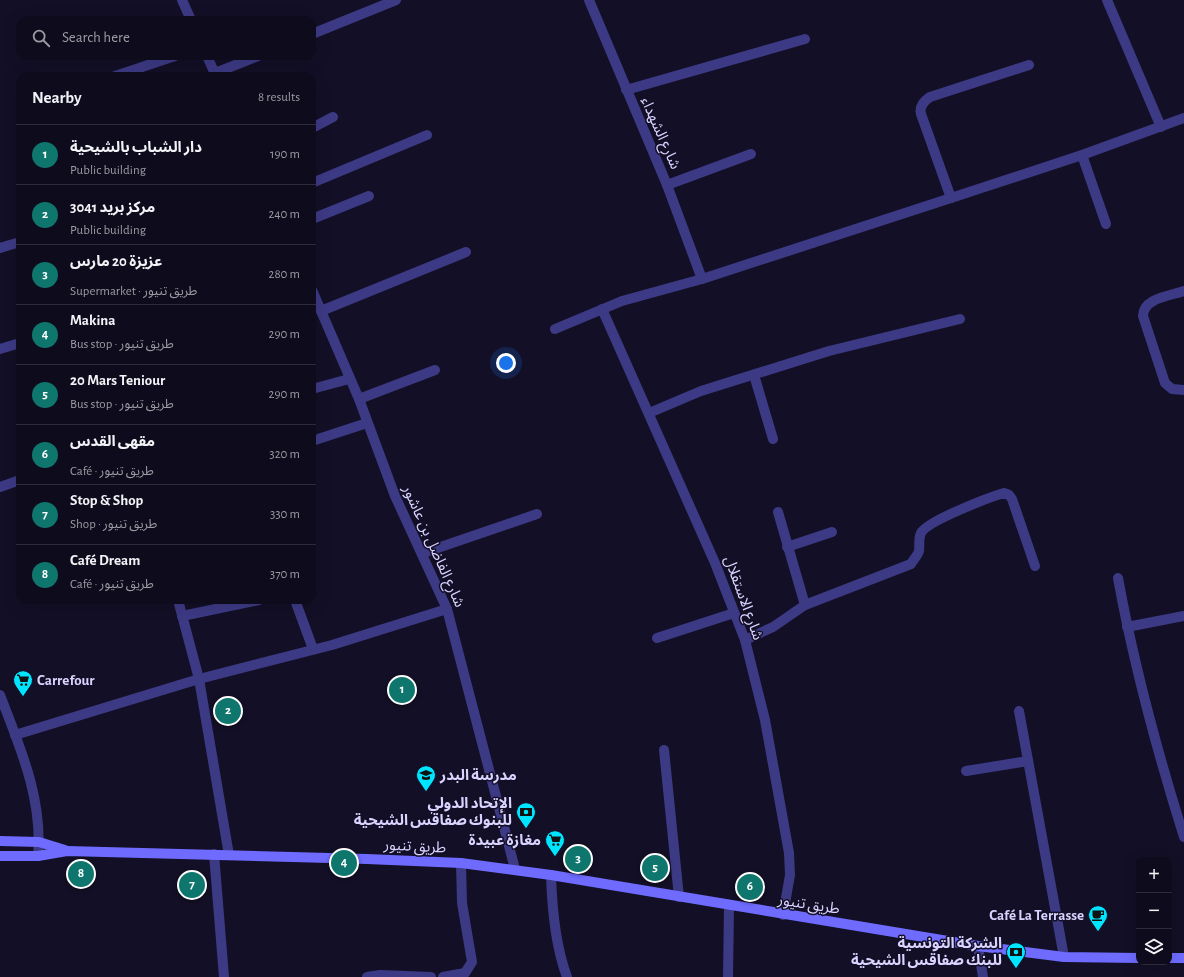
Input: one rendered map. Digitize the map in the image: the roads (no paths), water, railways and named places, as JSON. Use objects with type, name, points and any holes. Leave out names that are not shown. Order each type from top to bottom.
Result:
[{"type":"main road","name":"طريق تنيور","points":[[0,841],[39,842],[67,850]]},
{"type":"main road","name":"طريق تنيور","points":[[0,856],[38,856],[67,850],[461,863],[515,869],[783,915],[978,946],[1064,957],[1136,958]]},
{"type":"main road","points":[[1172,958],[1184,958]]},
{"type":"street","points":[[182,0],[189,16]]},
{"type":"street","points":[[316,32],[396,0]]},
{"type":"street","name":"شارع الشهداء","points":[[589,0],[667,185],[702,279]]},
{"type":"street","points":[[1107,0],[1161,127]]},
{"type":"street","points":[[626,90],[805,39]]},
{"type":"street","points":[[127,72],[163,60]]},
{"type":"street","points":[[209,60],[214,72]]},
{"type":"street","points":[[222,72],[249,60]]},
{"type":"street","points":[[951,198],[921,114],[920,109],[923,103],[930,97],[1029,65]]},
{"type":"street","points":[[316,126],[333,117]]},
{"type":"street","points":[[555,329],[622,302],[702,279],[951,198],[1082,155],[1184,118]]},
{"type":"street","points":[[316,181],[427,135]]},
{"type":"street","points":[[667,185],[751,154]]},
{"type":"street","points":[[1082,155],[1106,224]]},
{"type":"street","points":[[316,217],[368,196]]},
{"type":"street","points":[[0,248],[16,243]]},
{"type":"street","points":[[321,311],[466,252]]},
{"type":"street","points":[[1184,291],[1150,303],[1143,312],[1165,383],[1172,389],[1184,390]]},
{"type":"street","name":"شارع الفاضل بن عاشور","points":[[316,299],[358,399],[395,496],[447,609],[515,869]]},
{"type":"street","name":"شارع الاستقلال","points":[[602,309],[715,563],[745,640],[765,720],[789,853],[790,875],[783,915]]},
{"type":"street","points":[[649,413],[701,391],[830,351],[960,319]]},
{"type":"street","points":[[0,349],[16,345]]},
{"type":"street","points":[[358,399],[435,370]]},
{"type":"street","points":[[754,375],[773,439]]},
{"type":"street","points":[[316,388],[349,378]]},
{"type":"street","points":[[316,440],[367,423]]},
{"type":"street","points":[[0,487],[16,481]]},
{"type":"street","points":[[745,640],[773,627],[805,605],[911,564],[919,551],[918,541],[922,532],[927,527],[939,519],[1004,493],[1009,494],[1012,499],[1035,566]]},
{"type":"street","points":[[778,512],[805,605]]},
{"type":"street","points":[[422,553],[537,514]]},
{"type":"street","points":[[787,547],[832,532]]},
{"type":"street","points":[[1118,578],[1127,627],[1148,716],[1180,813],[1184,837]]},
{"type":"street","points":[[179,604],[199,679],[229,855]]},
{"type":"street","points":[[182,616],[224,604]]},
{"type":"street","points":[[296,604],[313,649]]},
{"type":"street","points":[[15,735],[199,679],[313,649],[447,609]]},
{"type":"street","points":[[657,638],[734,613]]},
{"type":"street","points":[[1127,627],[1184,616]]},
{"type":"street","points":[[0,695],[32,785],[37,814],[39,842],[38,856]]},
{"type":"street","points":[[1019,711],[1064,957]]},
{"type":"street","points":[[664,750],[679,897]]},
{"type":"street","points":[[966,771],[1028,761]]},
{"type":"street","points":[[214,854],[224,977]]},
{"type":"street","points":[[443,977],[465,973],[472,962],[462,903],[461,863]]},
{"type":"street","points":[[551,875],[552,909],[561,962],[567,977]]},
{"type":"street","points":[[728,905],[728,977]]},
{"type":"street","points":[[978,946],[983,977]]},
{"type":"street","points":[[368,977],[380,975],[431,977]]},
{"type":"place","name":"دار الشباب بالشيحية","points":[[402,690]]},
{"type":"place","name":"Carrefour","points":[[23,697]]},
{"type":"place","name":"مركز بريد 3041","points":[[228,711]]},
{"type":"place","name":"مدرسة البدر","points":[[426,792]]},
{"type":"place","name":"الإتحاد الدولي للبنوك صفاقس الشيحية","points":[[526,829]]},
{"type":"place","name":"مغازة عبيدة","points":[[555,857]]},
{"type":"place","name":"عزيزة 20 مارس","points":[[578,859]]},
{"type":"place","name":"Makina","points":[[344,863]]},
{"type":"place","name":"20 Mars Teniour","points":[[655,868]]},
{"type":"place","name":"Café Dream","points":[[81,874]]},
{"type":"place","name":"Stop & Shop","points":[[192,885]]},
{"type":"place","name":"مقهى القدس","points":[[750,887]]},
{"type":"place","name":"Café La Terrasse","points":[[1098,932]]},
{"type":"place","name":"الشركة التونسية للبنك صفاقس الشيحية","points":[[1016,969]]}]
